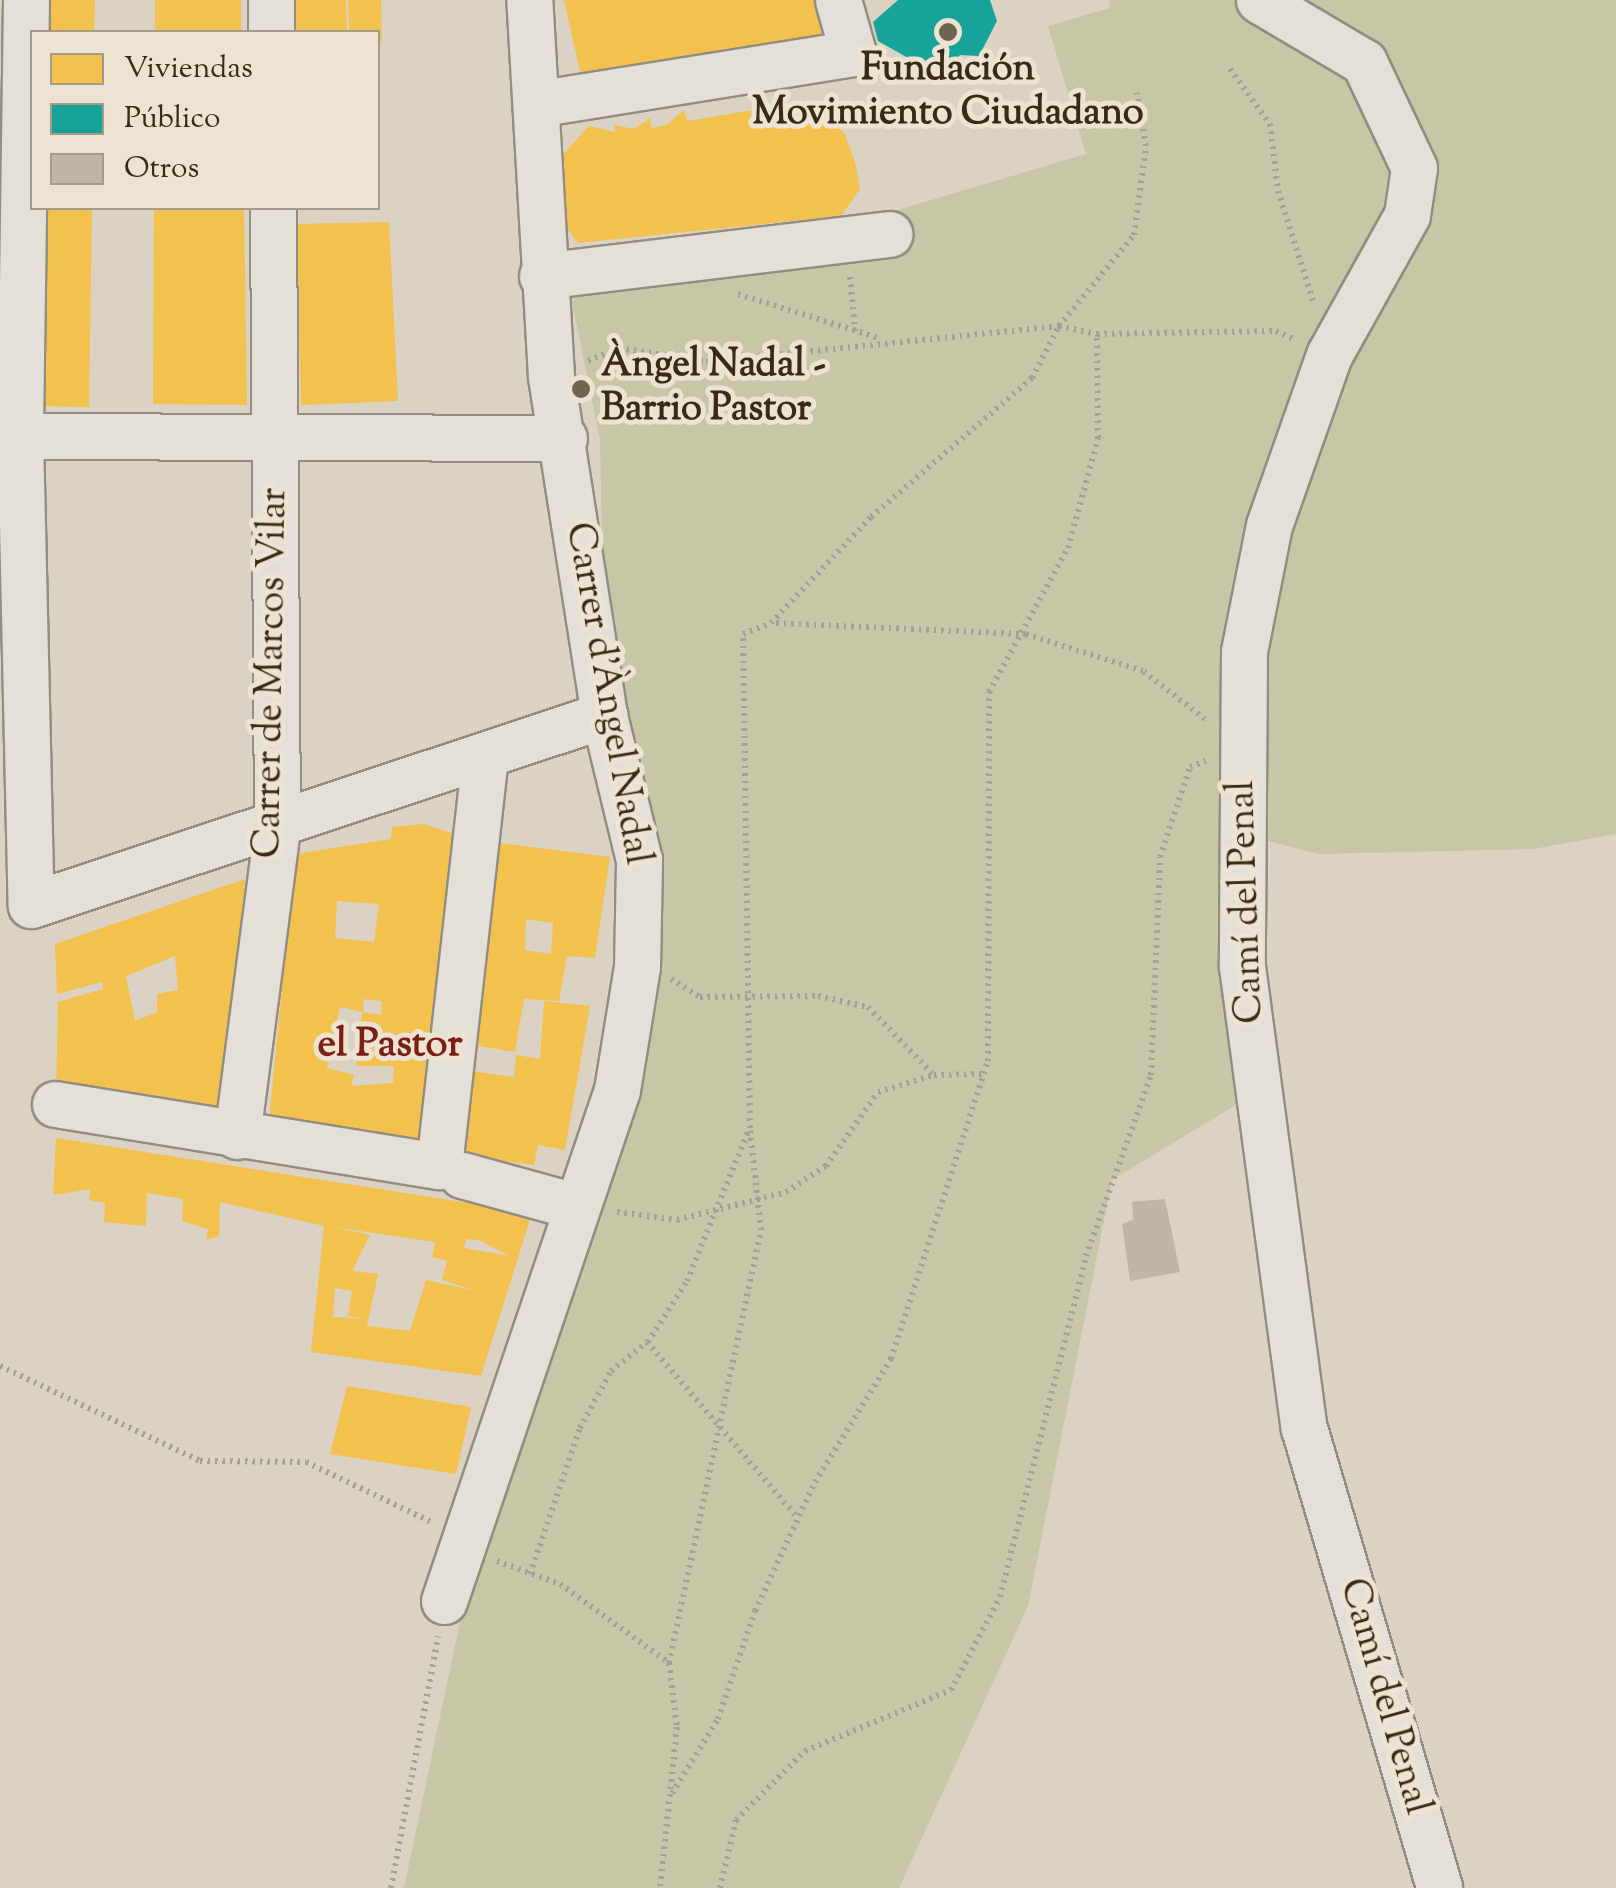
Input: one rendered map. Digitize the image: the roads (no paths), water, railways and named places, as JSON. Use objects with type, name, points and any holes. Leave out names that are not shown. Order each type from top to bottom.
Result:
[{"type":"street","points":[[26,0],[20,436],[31,906],[277,829],[604,715]]},
{"type":"street","points":[[271,0],[271,30]]},
{"type":"street","name":"Carrer d'Àngel Nadal","points":[[444,1601],[572,1204],[617,1090],[637,968],[639,860],[604,715],[564,438],[551,376],[542,276],[542,103],[529,0]]},
{"type":"street","points":[[542,103],[853,53],[838,0]]},
{"type":"street","name":"Camí del Penal","points":[[1259,0],[1364,62],[1414,168],[1407,215],[1376,284],[1329,355],[1269,525],[1244,650],[1242,966],[1304,1428],[1438,1888]]},
{"type":"street","name":"Carrer de Marcos Vilar","points":[[237,1136],[277,829],[273,210]]},
{"type":"street","points":[[542,276],[868,236]]},
{"type":"street","points":[[20,436],[564,438]]},
{"type":"street","points":[[451,1171],[485,757]]},
{"type":"street","points":[[55,1104],[451,1171],[572,1204]]},
{"type":"place","name":"Fundación Movimiento Ciudadano","points":[[948,32]]},
{"type":"place","name":"Àngel Nadal - Barrio Pastor","points":[[581,389]]},
{"type":"district","name":"el Pastor","points":[[390,1046]]}]
